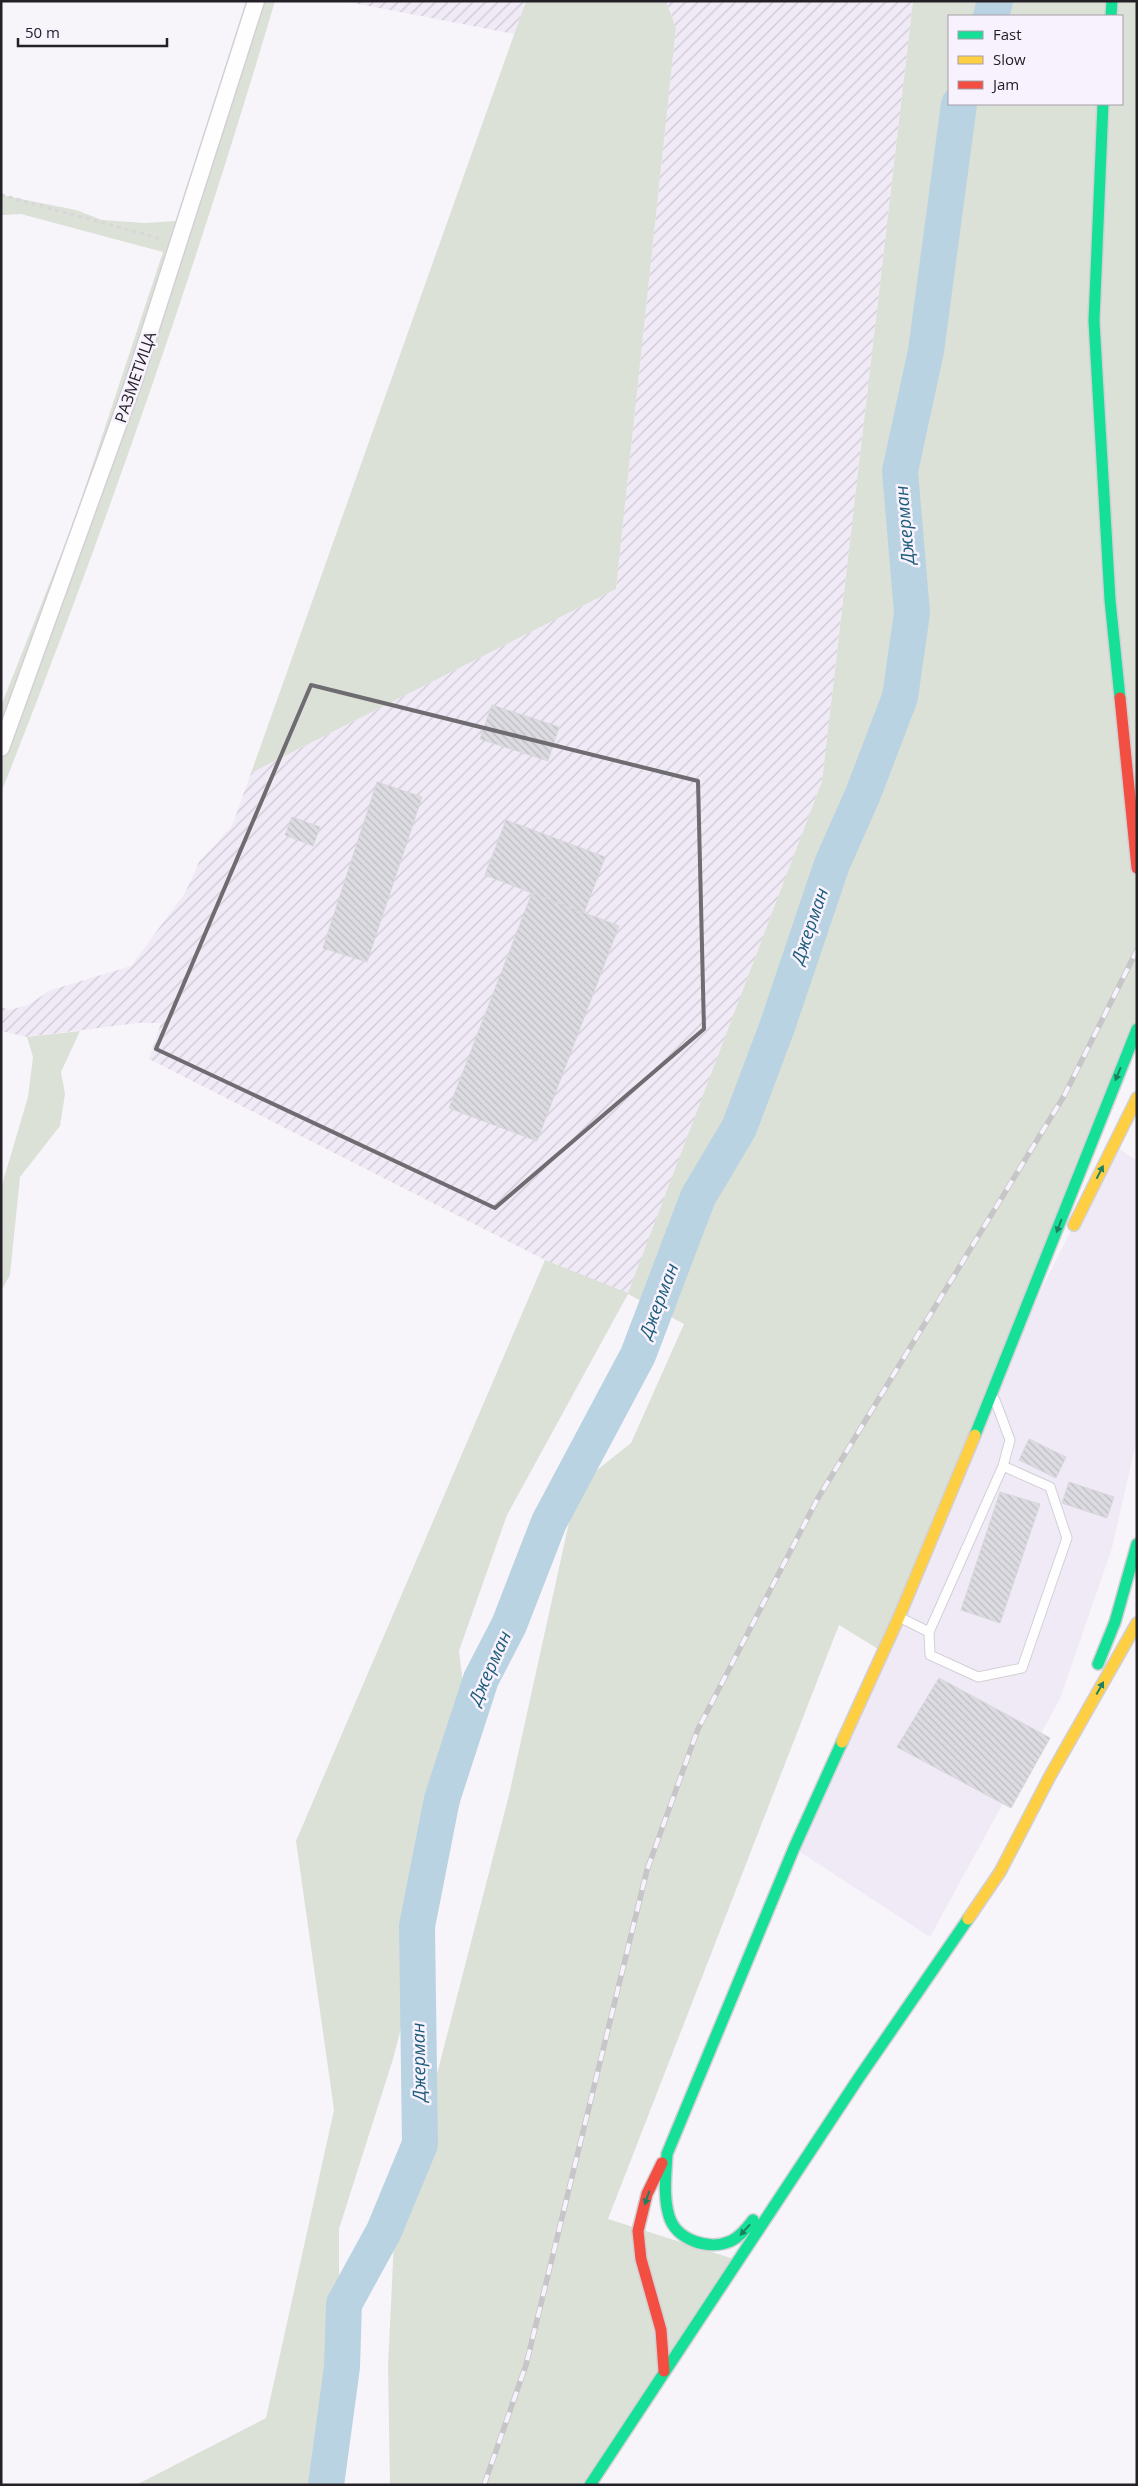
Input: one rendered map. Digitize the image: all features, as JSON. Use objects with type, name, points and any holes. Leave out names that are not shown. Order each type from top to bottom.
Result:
[{"type":"main road","points":[[1111,15],[1112,1]]},
{"type":"main road","points":[[1103,105],[1094,321],[1110,600],[1137,868]]},
{"type":"main road","points":[[664,2371],[661,2330],[641,2259],[638,2231],[647,2194],[667,2154],[794,1848],[899,1617],[1008,1356],[1137,1029]]},
{"type":"main road","points":[[1008,1356],[1137,1098]]},
{"type":"main road","points":[[1050,1776],[1115,1622],[1137,1544]]},
{"type":"main road","points":[[590,2485],[858,2079],[1000,1872],[1050,1776],[1137,1623]]},
{"type":"main road","points":[[667,2154],[665,2190],[670,2221],[682,2234],[695,2242],[714,2245],[730,2242],[743,2233],[858,2079]]},
{"type":"street","name":"РАЗМЕТИЦА","points":[[1,748],[134,381],[256,1]]},
{"type":"lane","points":[[992,1393],[1010,1440],[1003,1466],[928,1632],[930,1655],[978,1677],[1022,1668],[1067,1538],[1050,1487],[1003,1466]]},
{"type":"lane","points":[[899,1617],[928,1632]]},
{"type":"path","points":[[1,195],[178,244]]},
{"type":"highlighted area","points":[[311,685],[698,781],[704,1029],[495,1208],[156,1049]]},
{"type":"shaded area","points":[[247,1],[275,1],[181,301],[147,400],[76,597],[1,793],[1,706],[73,524],[163,252],[21,214],[2,215],[1,195],[76,210],[102,220],[145,223],[176,221]]},
{"type":"shaded area","points":[[343,1],[526,1],[514,34]]},
{"type":"shaded area","points":[[526,1],[666,1],[676,28],[616,589],[251,773]]},
{"type":"shaded area","points":[[666,1],[913,1],[822,781],[628,1294],[545,1260],[149,1059],[161,1023],[137,1023],[27,1037],[1,1031],[1,1007],[9,1010],[28,1005],[51,990],[131,966],[185,893],[199,862],[232,826],[251,773],[616,589],[676,28]]},
{"type":"shaded area","points":[[913,1],[1137,1],[1137,1029],[883,1652],[839,1625],[608,2219],[737,2260],[583,2485],[390,2485],[388,2366],[397,2178],[437,2074],[509,1795],[577,1486],[631,1443],[684,1324],[628,1294],[507,1515],[459,1651],[472,1756],[393,2059],[339,2229],[339,2485],[136,2485],[266,2418],[334,2110],[296,1841],[545,1260],[628,1293],[822,781]]},
{"type":"shaded area","points":[[80,1031],[61,1072],[65,1094],[60,1126],[20,1177],[10,1275],[1,1291],[1,1188],[28,1097],[33,1057],[27,1037]]},
{"type":"shaded area","points":[[1114,1145],[1137,1161],[1137,1438],[1112,1548],[1060,1699],[930,1937],[794,1848],[1008,1356]]},
{"type":"building","points":[[492,705],[559,727],[548,761],[480,739]]},
{"type":"building","points":[[377,782],[422,797],[367,962],[323,948]]},
{"type":"building","points":[[292,817],[320,827],[313,846],[285,835]]},
{"type":"building","points":[[506,820],[605,857],[584,913],[485,875]]},
{"type":"building","points":[[532,893],[619,926],[537,1141],[449,1108]]},
{"type":"building","points":[[1029,1439],[1066,1457],[1056,1478],[1019,1460]]},
{"type":"building","points":[[1069,1482],[1114,1497],[1107,1518],[1062,1503]]},
{"type":"building","points":[[1000,1492],[1040,1504],[1000,1623],[961,1610]]},
{"type":"building","points":[[939,1678],[1050,1738],[1011,1808],[897,1747]]},
{"type":"waterway","name":"Джерман","points":[[991,15],[995,1]]},
{"type":"waterway","name":"Джерман","points":[[326,2485],[342,2367],[344,2304],[384,2231],[420,2144],[417,1926],[442,1799],[481,1679],[509,1625],[549,1522],[638,1355],[698,1197],[739,1128],[777,1027],[832,864],[863,794],[900,697],[912,613],[900,471],[926,351],[959,105]]},
{"type":"railway","points":[[484,2485],[526,2365],[647,1870],[698,1729],[818,1498],[1064,1096],[1137,950]]},
{"type":"traffic: fast","points":[[1111,15],[1112,1]]},
{"type":"traffic: fast","points":[[1103,105],[1094,321],[1110,600],[1120,698]]},
{"type":"traffic: fast","points":[[975,1435],[1137,1029]]},
{"type":"traffic: fast","points":[[1098,1664],[1115,1622],[1137,1544]]},
{"type":"traffic: fast","points":[[667,2154],[794,1848],[842,1742]]},
{"type":"traffic: fast","points":[[590,2485],[858,2079],[968,1919]]},
{"type":"traffic: fast","points":[[667,2154],[665,2185],[667,2208],[673,2224],[686,2237],[704,2244],[722,2244],[737,2237],[753,2220]]},
{"type":"traffic: slow","points":[[1074,1225],[1137,1098]]},
{"type":"traffic: slow","points":[[842,1742],[899,1617],[975,1435]]},
{"type":"traffic: slow","points":[[968,1919],[1000,1872],[1050,1776],[1137,1623]]},
{"type":"traffic: jam","points":[[1120,698],[1137,868]]},
{"type":"traffic: jam","points":[[662,2163],[647,2194],[638,2231],[641,2259],[661,2330],[664,2371]]}]
